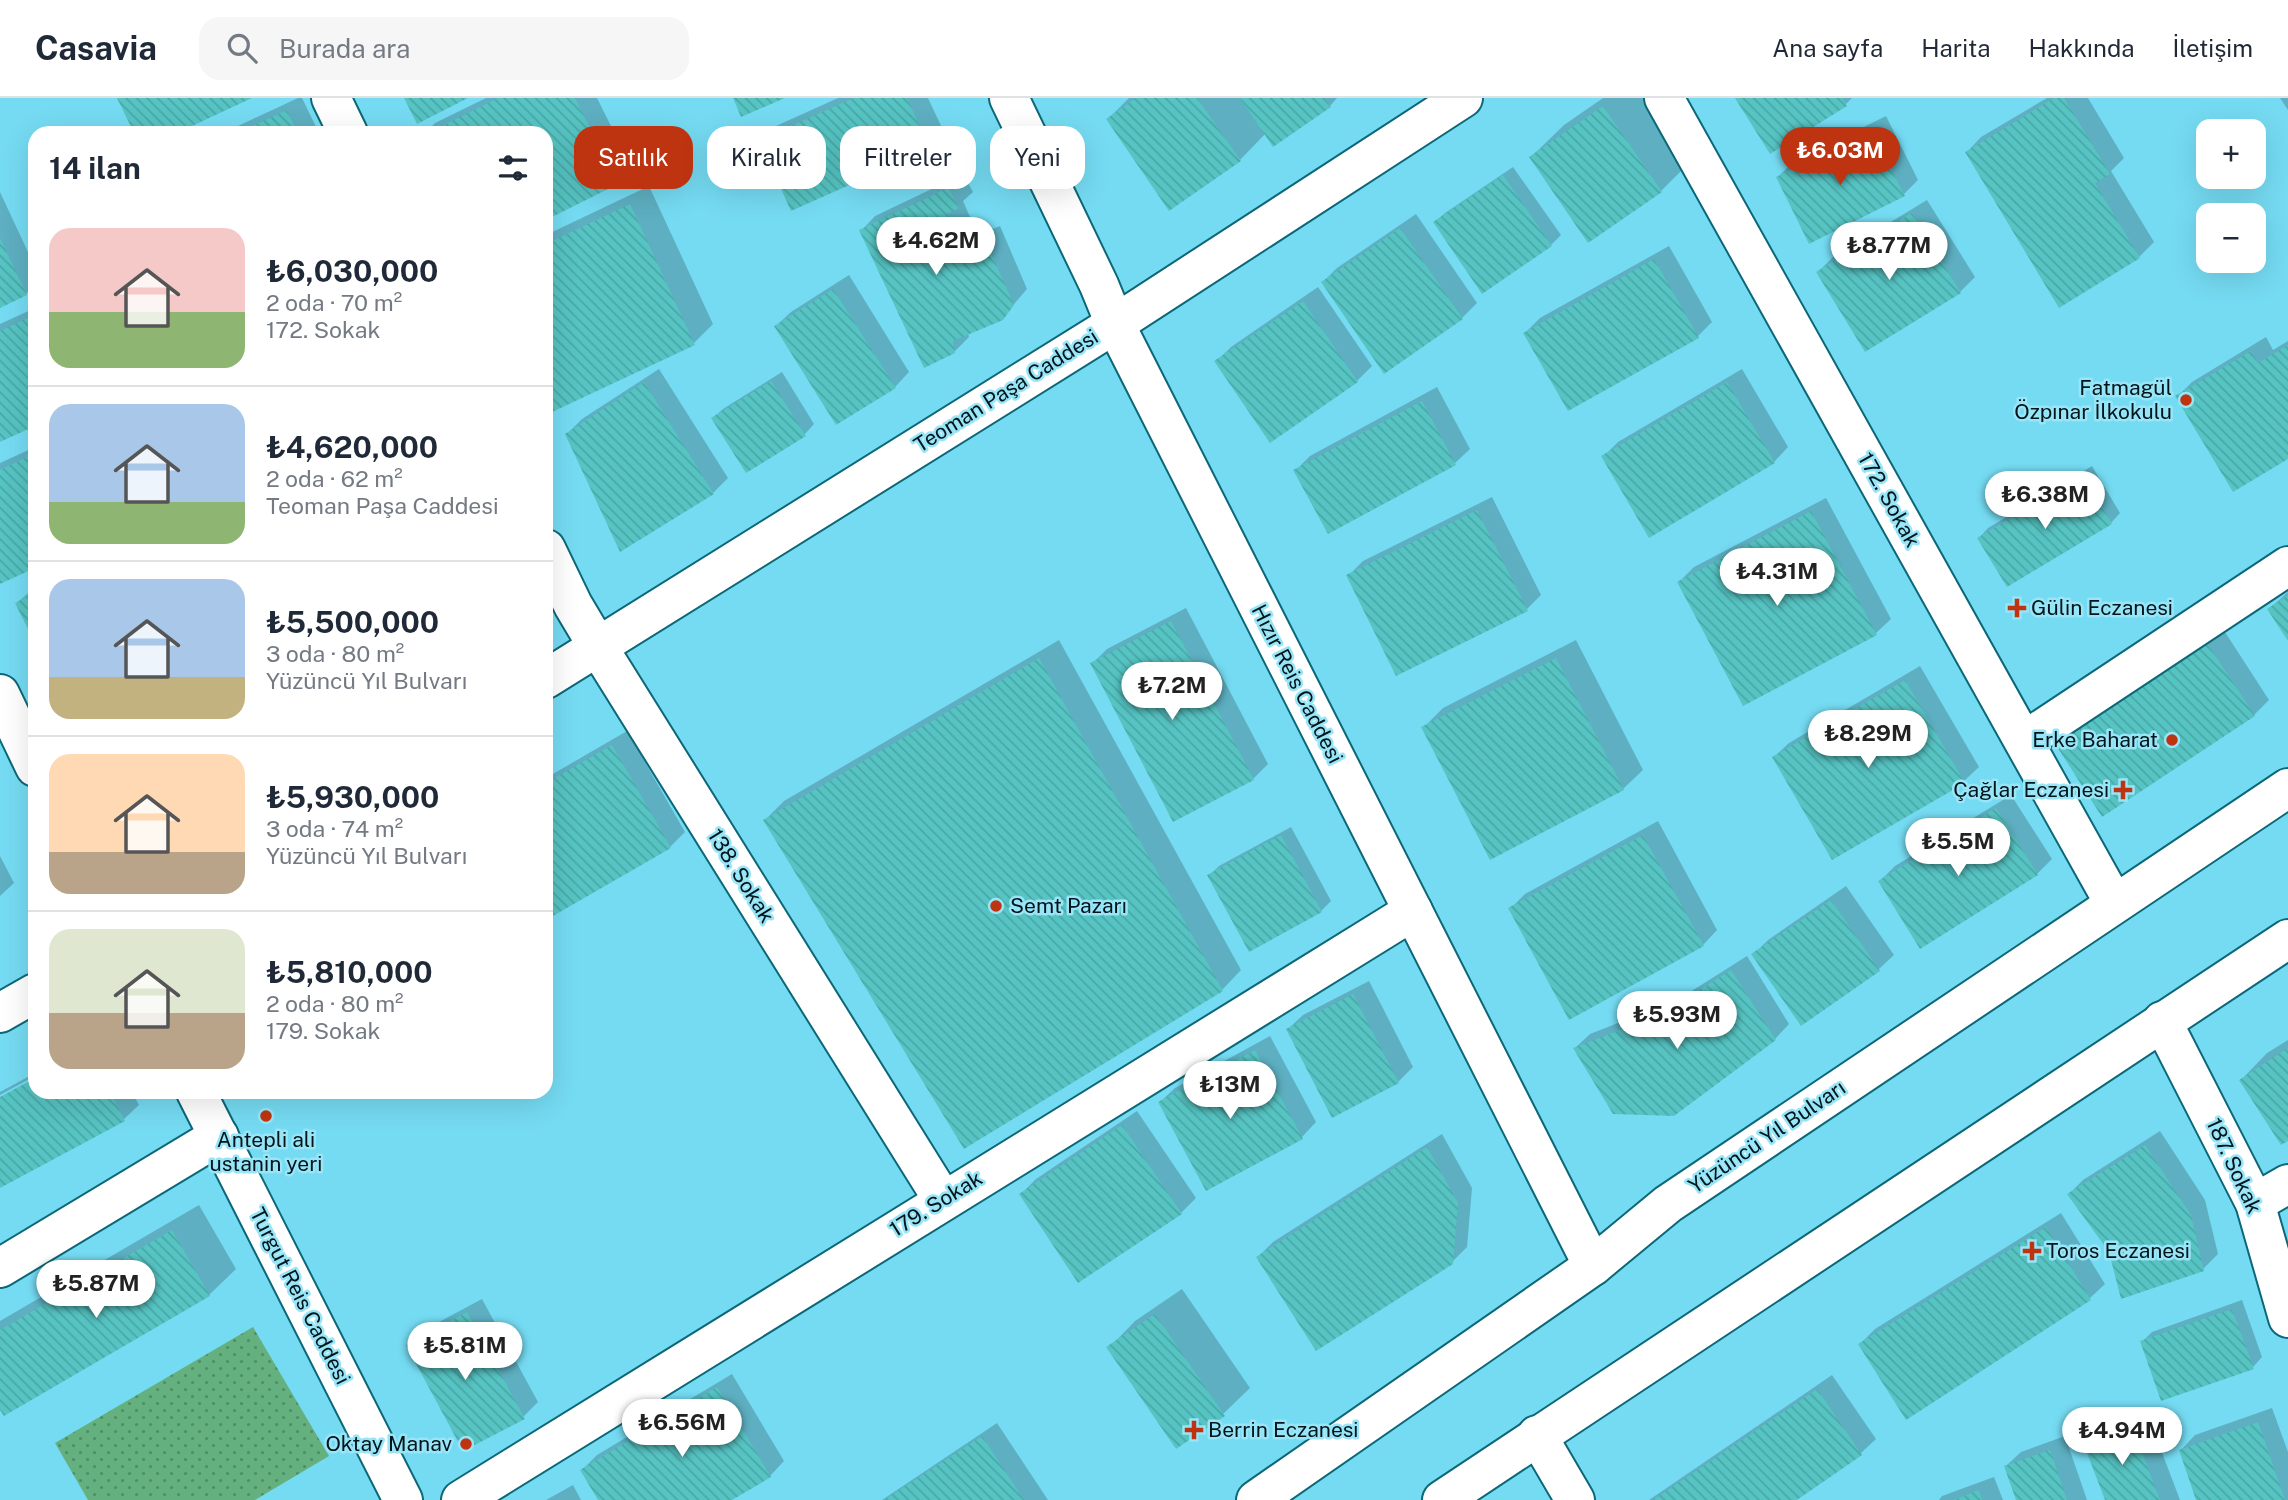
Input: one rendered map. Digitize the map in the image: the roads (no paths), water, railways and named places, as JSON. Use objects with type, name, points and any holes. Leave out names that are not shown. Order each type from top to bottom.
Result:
[{"type":"street","points":[[331,98],[345,126]]},
{"type":"street","name":"Hızır Reis Caddesi","points":[[1009,98],[1115,324],[1593,1266]]},
{"type":"street","name":"Teoman Paşa Caddesi","points":[[553,675],[1115,324],[1463,98]]},
{"type":"street","name":"172. Sokak","points":[[1664,98],[2114,902]]},
{"type":"street","name":"138. Sokak","points":[[553,564],[573,605],[598,646],[943,1200]]},
{"type":"street","points":[[2024,741],[2288,566]]},
{"type":"street","points":[[0,694],[28,752]]},
{"type":"street","name":"Yüzüncü Yıl Bulvarı","points":[[1256,1500],[1593,1266],[1668,1204],[2114,902],[2288,788]]},
{"type":"street","name":"179. Sokak","points":[[461,1500],[1413,911]]},
{"type":"street","points":[[1442,1500],[2288,939]]},
{"type":"street","points":[[0,1013],[28,997]]},
{"type":"street","name":"187. Sokak","points":[[2162,1021],[2255,1203],[2288,1318]]},
{"type":"street","name":"Turgut Reis Caddesi","points":[[200,1099],[403,1500]]},
{"type":"street","points":[[0,1268],[219,1136]]},
{"type":"street","points":[[2255,1203],[2288,1184]]},
{"type":"street","points":[[1537,1435],[1575,1500]]},
{"type":"place","name":"Fatmagül Özpınar İlkokulu","points":[[2186,400]]},
{"type":"place","name":"Gülin Eczanesi","points":[[2017,608]]},
{"type":"place","name":"Erke Baharat","points":[[2172,740]]},
{"type":"place","name":"Çağlar Eczanesi","points":[[2123,790]]},
{"type":"place","name":"Semt Pazarı","points":[[996,906]]},
{"type":"place","name":"Antepli ali ustanin yeri","points":[[266,1116]]},
{"type":"place","name":"Toros Eczanesi","points":[[2032,1251]]},
{"type":"place","name":"Berrin Eczanesi","points":[[1194,1430]]},
{"type":"place","name":"Oktay Manav","points":[[466,1444]]}]
